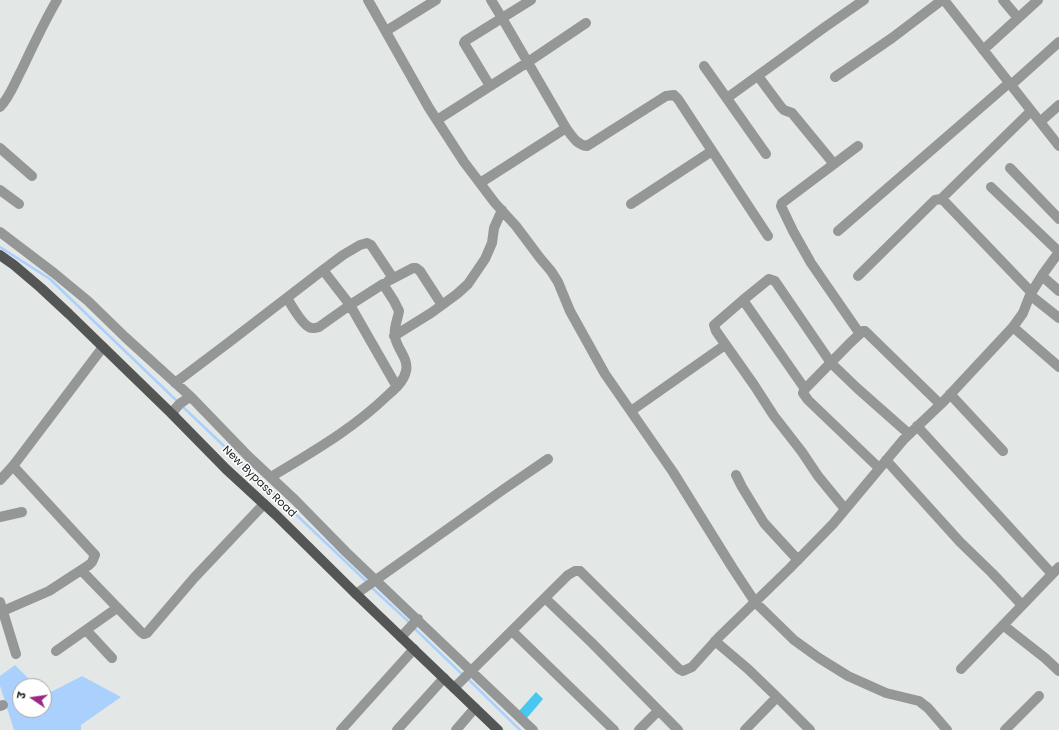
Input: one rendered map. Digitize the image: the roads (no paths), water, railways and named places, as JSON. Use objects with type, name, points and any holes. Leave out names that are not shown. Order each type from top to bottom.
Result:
[{"type":"main road","name":"New Bypass Road","points":[[0,255],[41,288],[103,347],[181,404],[226,468],[498,730]]},
{"type":"street","points":[[1,107],[11,92],[41,29],[57,0]]},
{"type":"street","points":[[368,0],[437,120],[464,162],[551,271],[558,282],[570,312],[605,374],[673,472],[755,602],[794,640],[819,658],[848,676],[886,693],[920,701],[928,708],[943,729]]},
{"type":"street","points":[[386,31],[436,0]]},
{"type":"street","points":[[491,0],[566,128],[575,140],[582,145],[587,146],[666,96],[674,95],[768,236]]},
{"type":"street","points":[[490,86],[464,43],[465,40],[531,0]]},
{"type":"street","points":[[727,98],[864,0]]},
{"type":"street","points":[[835,77],[892,38],[943,0],[1059,146]]},
{"type":"street","points":[[1003,0],[1018,18]]},
{"type":"street","points":[[983,50],[1038,0]]},
{"type":"street","points":[[437,120],[586,23]]},
{"type":"street","points":[[838,231],[1059,42]]},
{"type":"street","points":[[704,66],[766,154]]},
{"type":"street","points":[[758,76],[781,107],[792,113],[834,164]]},
{"type":"street","points":[[1040,122],[1059,105]]},
{"type":"street","points":[[858,276],[935,200],[941,199],[1031,111]]},
{"type":"street","points":[[480,183],[566,128]]},
{"type":"street","points":[[858,146],[782,203],[781,206],[811,263],[860,334]]},
{"type":"street","points":[[0,148],[32,176]]},
{"type":"street","points":[[631,204],[712,151]]},
{"type":"street","points":[[1010,168],[1059,219]]},
{"type":"street","points":[[454,688],[568,575],[574,571],[580,571],[679,669],[683,671],[692,667],[715,641],[833,524],[909,434],[950,394],[1013,328],[1023,313],[1031,294],[1059,252],[991,187]]},
{"type":"street","points":[[0,190],[19,204]]},
{"type":"street","points":[[941,199],[1031,294],[1059,318]]},
{"type":"street","points":[[394,336],[431,313],[468,284],[485,258],[492,243],[494,228],[502,210]]},
{"type":"street","points":[[0,232],[88,301],[175,383],[181,404],[249,457],[271,477],[342,548],[371,583],[468,675],[533,730]]},
{"type":"street","points":[[175,383],[323,270],[360,245],[367,243],[371,245],[393,278]]},
{"type":"street","points":[[287,298],[304,323],[310,328],[319,327],[383,284],[413,268],[416,268],[420,271],[442,305]]},
{"type":"street","points":[[323,270],[350,305],[397,387]]},
{"type":"street","points":[[1042,276],[1059,291]]},
{"type":"street","points":[[845,509],[818,476],[802,452],[774,416],[754,384],[725,345],[714,325],[769,279],[775,281],[831,363],[909,434]]},
{"type":"street","points":[[383,284],[410,327]]},
{"type":"street","points":[[743,300],[805,389]]},
{"type":"street","points":[[271,477],[341,433],[369,412],[397,387],[405,374],[407,367],[394,336],[394,329],[399,311]]},
{"type":"street","points":[[1013,328],[1059,367]]},
{"type":"street","points":[[880,468],[808,400],[803,393],[805,389],[863,331],[865,331],[940,404]]},
{"type":"street","points":[[631,411],[725,345]]},
{"type":"street","points":[[0,480],[13,466],[103,347]]},
{"type":"street","points":[[950,394],[1003,451]]},
{"type":"street","points":[[917,426],[1056,570],[961,669]]},
{"type":"street","points":[[356,594],[548,459]]},
{"type":"street","points":[[886,460],[960,542],[1022,605]]},
{"type":"street","points":[[13,466],[95,555],[92,562],[82,571],[49,591],[1,607],[16,654]]},
{"type":"street","points":[[736,474],[742,487],[764,523],[798,560]]},
{"type":"street","points":[[82,571],[140,632],[144,634],[147,633],[194,578],[264,504]]},
{"type":"street","points":[[0,517],[22,512]]},
{"type":"street","points":[[545,598],[678,730]]},
{"type":"street","points":[[56,651],[117,608]]},
{"type":"street","points":[[401,637],[414,624]]},
{"type":"street","points":[[1003,625],[1059,671]]},
{"type":"street","points":[[86,630],[112,658]]},
{"type":"street","points":[[512,631],[614,730]]},
{"type":"street","points":[[715,641],[748,669],[810,730]]},
{"type":"street","points":[[341,730],[414,649]]},
{"type":"street","points":[[397,730],[444,678]]},
{"type":"street","points":[[1005,730],[1039,696]]},
{"type":"street","points":[[745,730],[777,697]]},
{"type":"street","points":[[456,730],[475,708]]},
{"type":"street","points":[[639,730],[658,711]]},
{"type":"water","points":[[15,665],[28,678],[12,678],[12,718],[52,718],[52,691],[82,676],[121,697],[81,725],[81,730],[14,730],[0,686],[0,676]]},
{"type":"waterway","points":[[0,247],[50,279],[178,402]]},
{"type":"waterway","points":[[182,406],[368,583]]},
{"type":"waterway","points":[[371,587],[410,623]]},
{"type":"waterway","points":[[413,627],[463,675]]},
{"type":"waterway","points":[[467,678],[520,730]]}]
